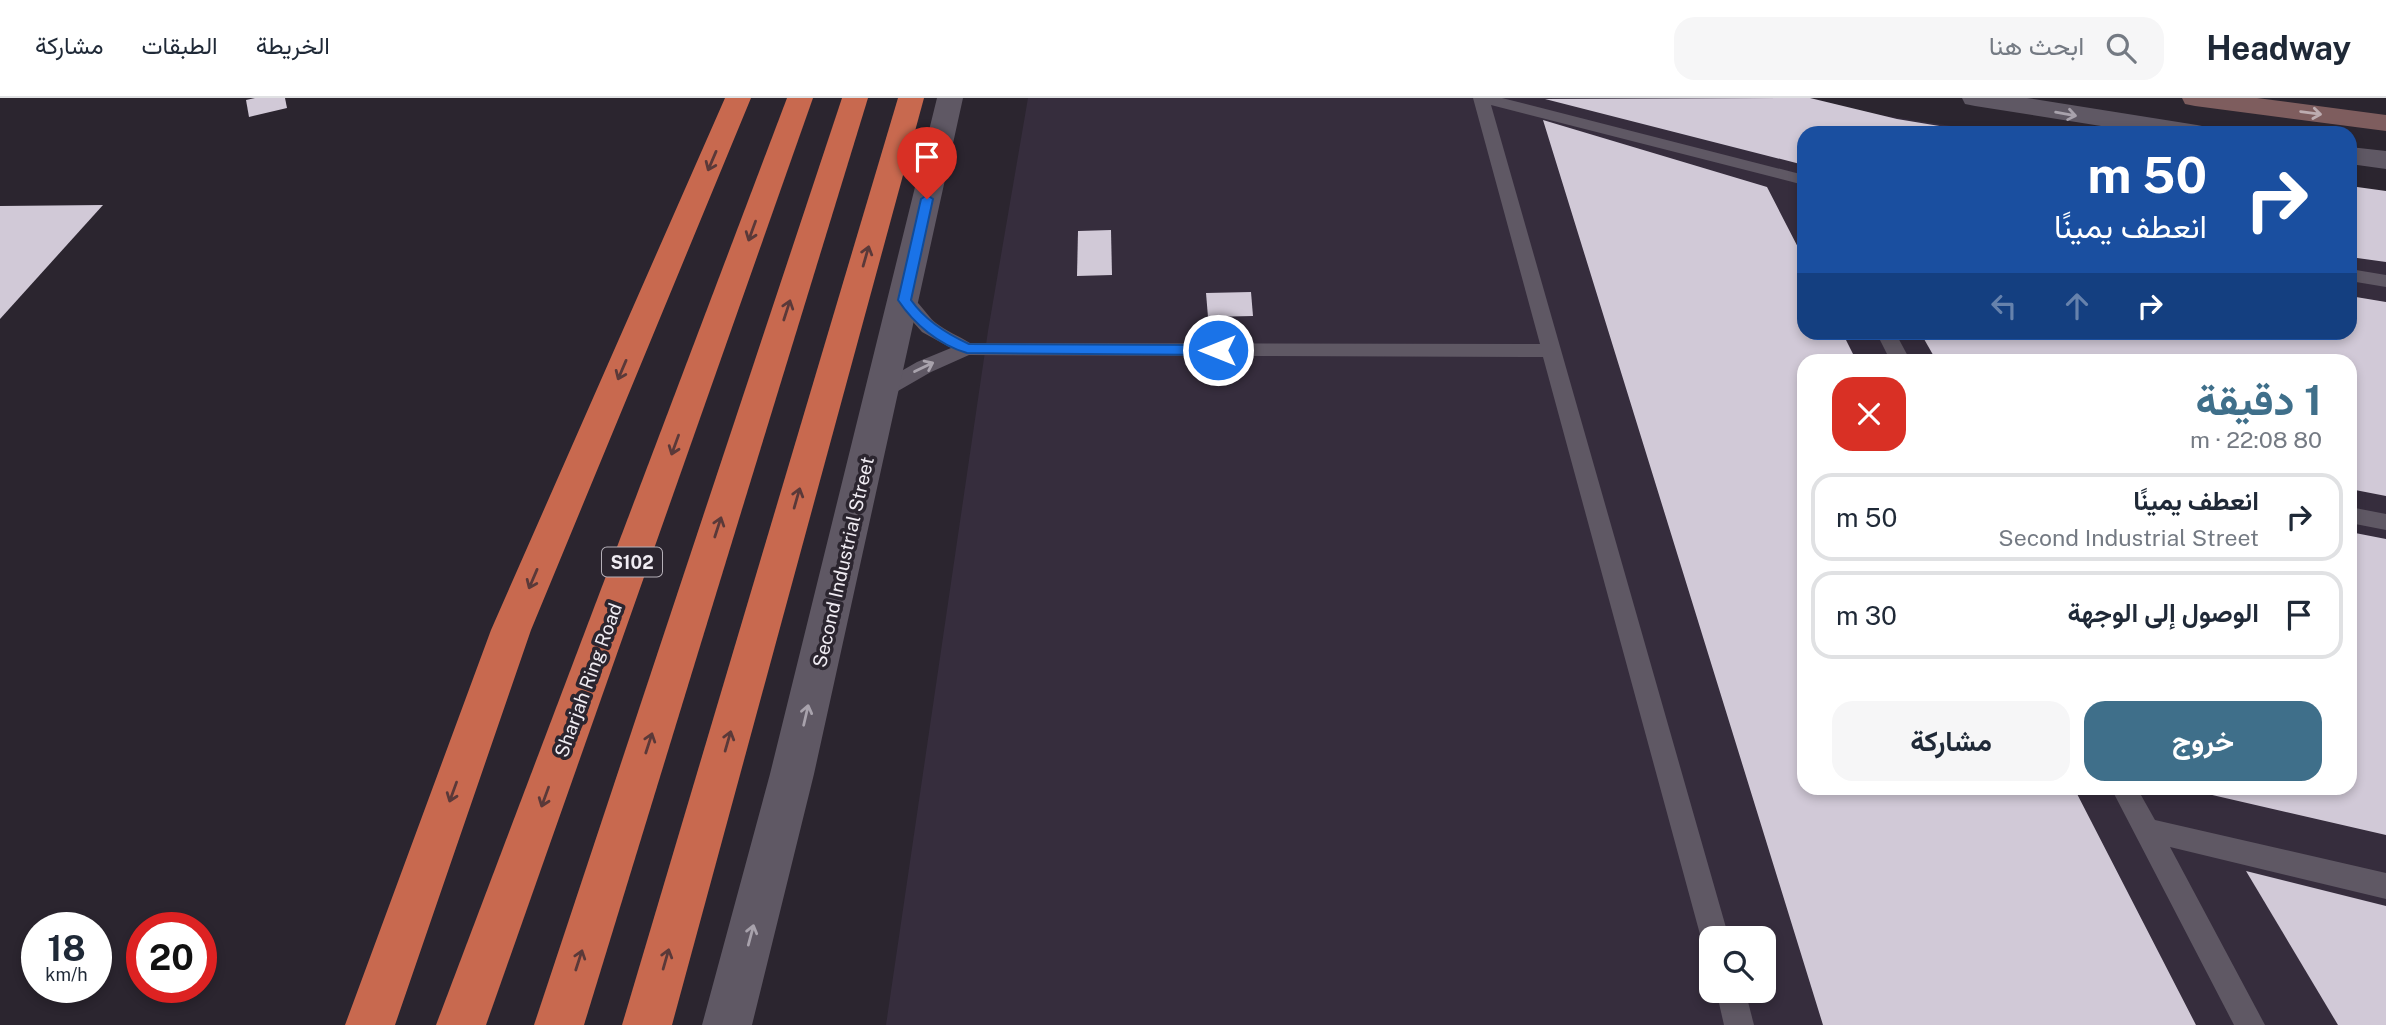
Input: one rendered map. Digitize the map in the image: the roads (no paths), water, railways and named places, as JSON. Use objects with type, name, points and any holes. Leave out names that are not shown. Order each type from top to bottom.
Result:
[{"type":"highway","points":[[370,1025],[511,630],[738,98]]},
{"type":"highway","name":"Sharjah Ring Road","points":[[461,1025],[800,98]]},
{"type":"highway","points":[[559,1025],[855,98]]},
{"type":"highway","points":[[647,1025],[911,98]]},
{"type":"main road","points":[[2195,98],[2386,123]]},
{"type":"street","name":"Second Industrial Street","points":[[727,1025],[792,774],[884,390],[950,98]]},
{"type":"street","points":[[1975,98],[2153,126]]},
{"type":"street","points":[[2357,156],[2386,160]]},
{"type":"lane","points":[[1712,926],[1482,98],[1797,178]]},
{"type":"lane","points":[[2357,276],[2386,281]]},
{"type":"lane","points":[[904,300],[929,327],[967,349]]},
{"type":"lane","points":[[884,390],[924,367],[967,349],[1553,351]]},
{"type":"lane","points":[[2357,516],[2386,522]]},
{"type":"lane","points":[[2128,795],[2250,1025]]},
{"type":"lane","points":[[2147,830],[2386,886]]},
{"type":"lane","points":[[1733,1003],[1739,1025]]}]
